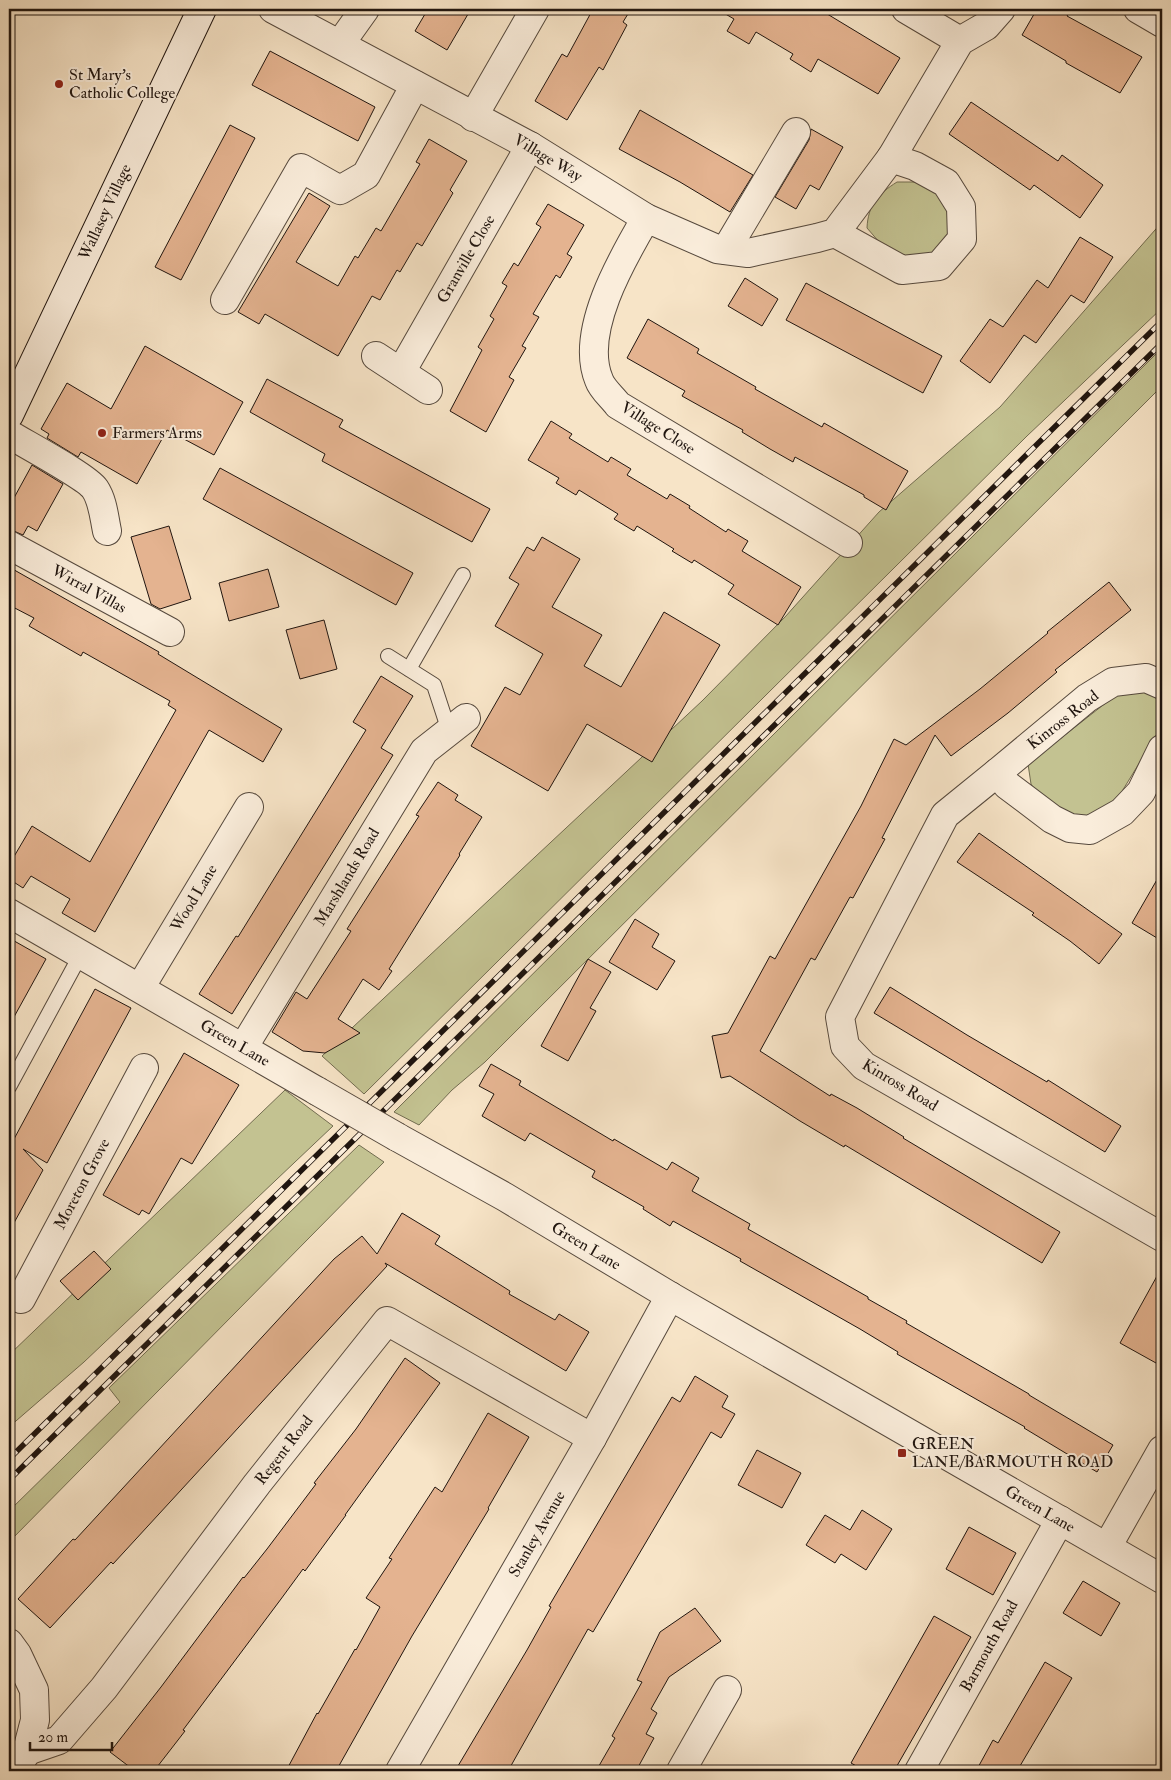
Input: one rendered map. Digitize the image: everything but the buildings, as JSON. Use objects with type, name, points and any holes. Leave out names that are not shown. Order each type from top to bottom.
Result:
[{"type":"street","name":"Wallasey Village","points":[[9,415],[202,9]]},
{"type":"street","name":"Village Way","points":[[273,9],[530,146],[646,218],[717,249],[748,253],[836,233]]},
{"type":"street","points":[[340,44],[365,9]]},
{"type":"street","points":[[473,117],[535,9]]},
{"type":"street","points":[[906,9],[960,41]]},
{"type":"street","points":[[891,158],[916,166],[946,183],[961,207],[962,239],[939,266],[902,270],[836,233],[891,158],[960,41],[986,26],[1001,9]]},
{"type":"street","points":[[1138,9],[1162,23]]},
{"type":"street","points":[[226,300],[301,168],[340,190],[366,175],[415,85]]},
{"type":"street","points":[[726,250],[796,132]]},
{"type":"street","name":"Granville Close","points":[[401,372],[530,146]]},
{"type":"street","name":"Village Close","points":[[646,218],[620,263],[597,321],[594,357],[599,381],[618,405],[848,543]]},
{"type":"street","points":[[376,356],[428,390]]},
{"type":"street","points":[[9,434],[94,488],[101,502],[107,531]]},
{"type":"street","name":"Wirral Villas","points":[[9,545],[170,632]]},
{"type":"street","name":"Kinross Road","points":[[1162,685],[1146,678],[1113,682],[1087,698],[945,815],[840,1017],[845,1046],[864,1066],[1162,1237]]},
{"type":"street","name":"Marshlands Road","points":[[243,1048],[424,751],[457,725]]},
{"type":"street","points":[[998,772],[1007,785],[1052,819],[1070,828],[1090,830],[1122,812],[1141,792],[1162,749]]},
{"type":"street","name":"Wood Lane","points":[[140,988],[249,807]]},
{"type":"street","name":"Green Lane","points":[[9,914],[505,1197],[670,1296],[1162,1579]]},
{"type":"street","name":"Moreton Grove","points":[[15,1296],[144,1068]]},
{"type":"street","name":"Stanley Avenue","points":[[400,1771],[592,1438],[670,1296]]},
{"type":"street","name":"Regent Road","points":[[21,1761],[59,1740],[104,1688],[257,1484],[387,1321],[592,1438]]},
{"type":"street","points":[[1107,1547],[1162,1450]]},
{"type":"street","name":"Barmouth Road","points":[[919,1771],[1060,1520]]},
{"type":"street","points":[[9,1643],[17,1654],[34,1690],[35,1720],[21,1761]]},
{"type":"street","points":[[681,1771],[727,1690]]},
{"type":"lane","points":[[409,669],[463,575]]},
{"type":"lane","points":[[388,656],[434,684],[457,725]]},
{"type":"lane","points":[[9,1087],[80,954]]},
{"type":"shaded area","points":[[897,182],[915,182],[936,192],[949,212],[950,233],[942,247],[926,259],[908,260],[887,251],[867,228],[869,213],[875,201],[884,191]]},
{"type":"shaded area","points":[[1162,222],[1162,308],[1027,436],[364,1094],[322,1056],[702,701],[785,617],[879,512],[1000,407]]},
{"type":"shaded area","points":[[1162,348],[1162,386],[485,1062],[452,1090],[419,1125],[394,1112]]},
{"type":"shaded area","points":[[1143,690],[1159,698],[1162,709],[1162,726],[1113,806],[1081,820],[1038,795],[1031,784],[1028,764],[1121,691]]},
{"type":"shaded area","points":[[285,1090],[333,1126],[84,1362],[9,1427],[9,1355]]},
{"type":"shaded area","points":[[359,1145],[384,1162],[9,1542],[9,1511],[120,1402],[109,1388]]},
{"type":"railway","points":[[9,1459],[1162,321]]},
{"type":"railway","points":[[9,1480],[1162,343]]},
{"type":"place","name":"St Mary's Catholic College","points":[[59,84]]},
{"type":"place","name":"Farmers Arms","points":[[102,433]]},
{"type":"place","name":"GREEN LANE/BARMOUTH ROAD","points":[[902,1453]]}]
